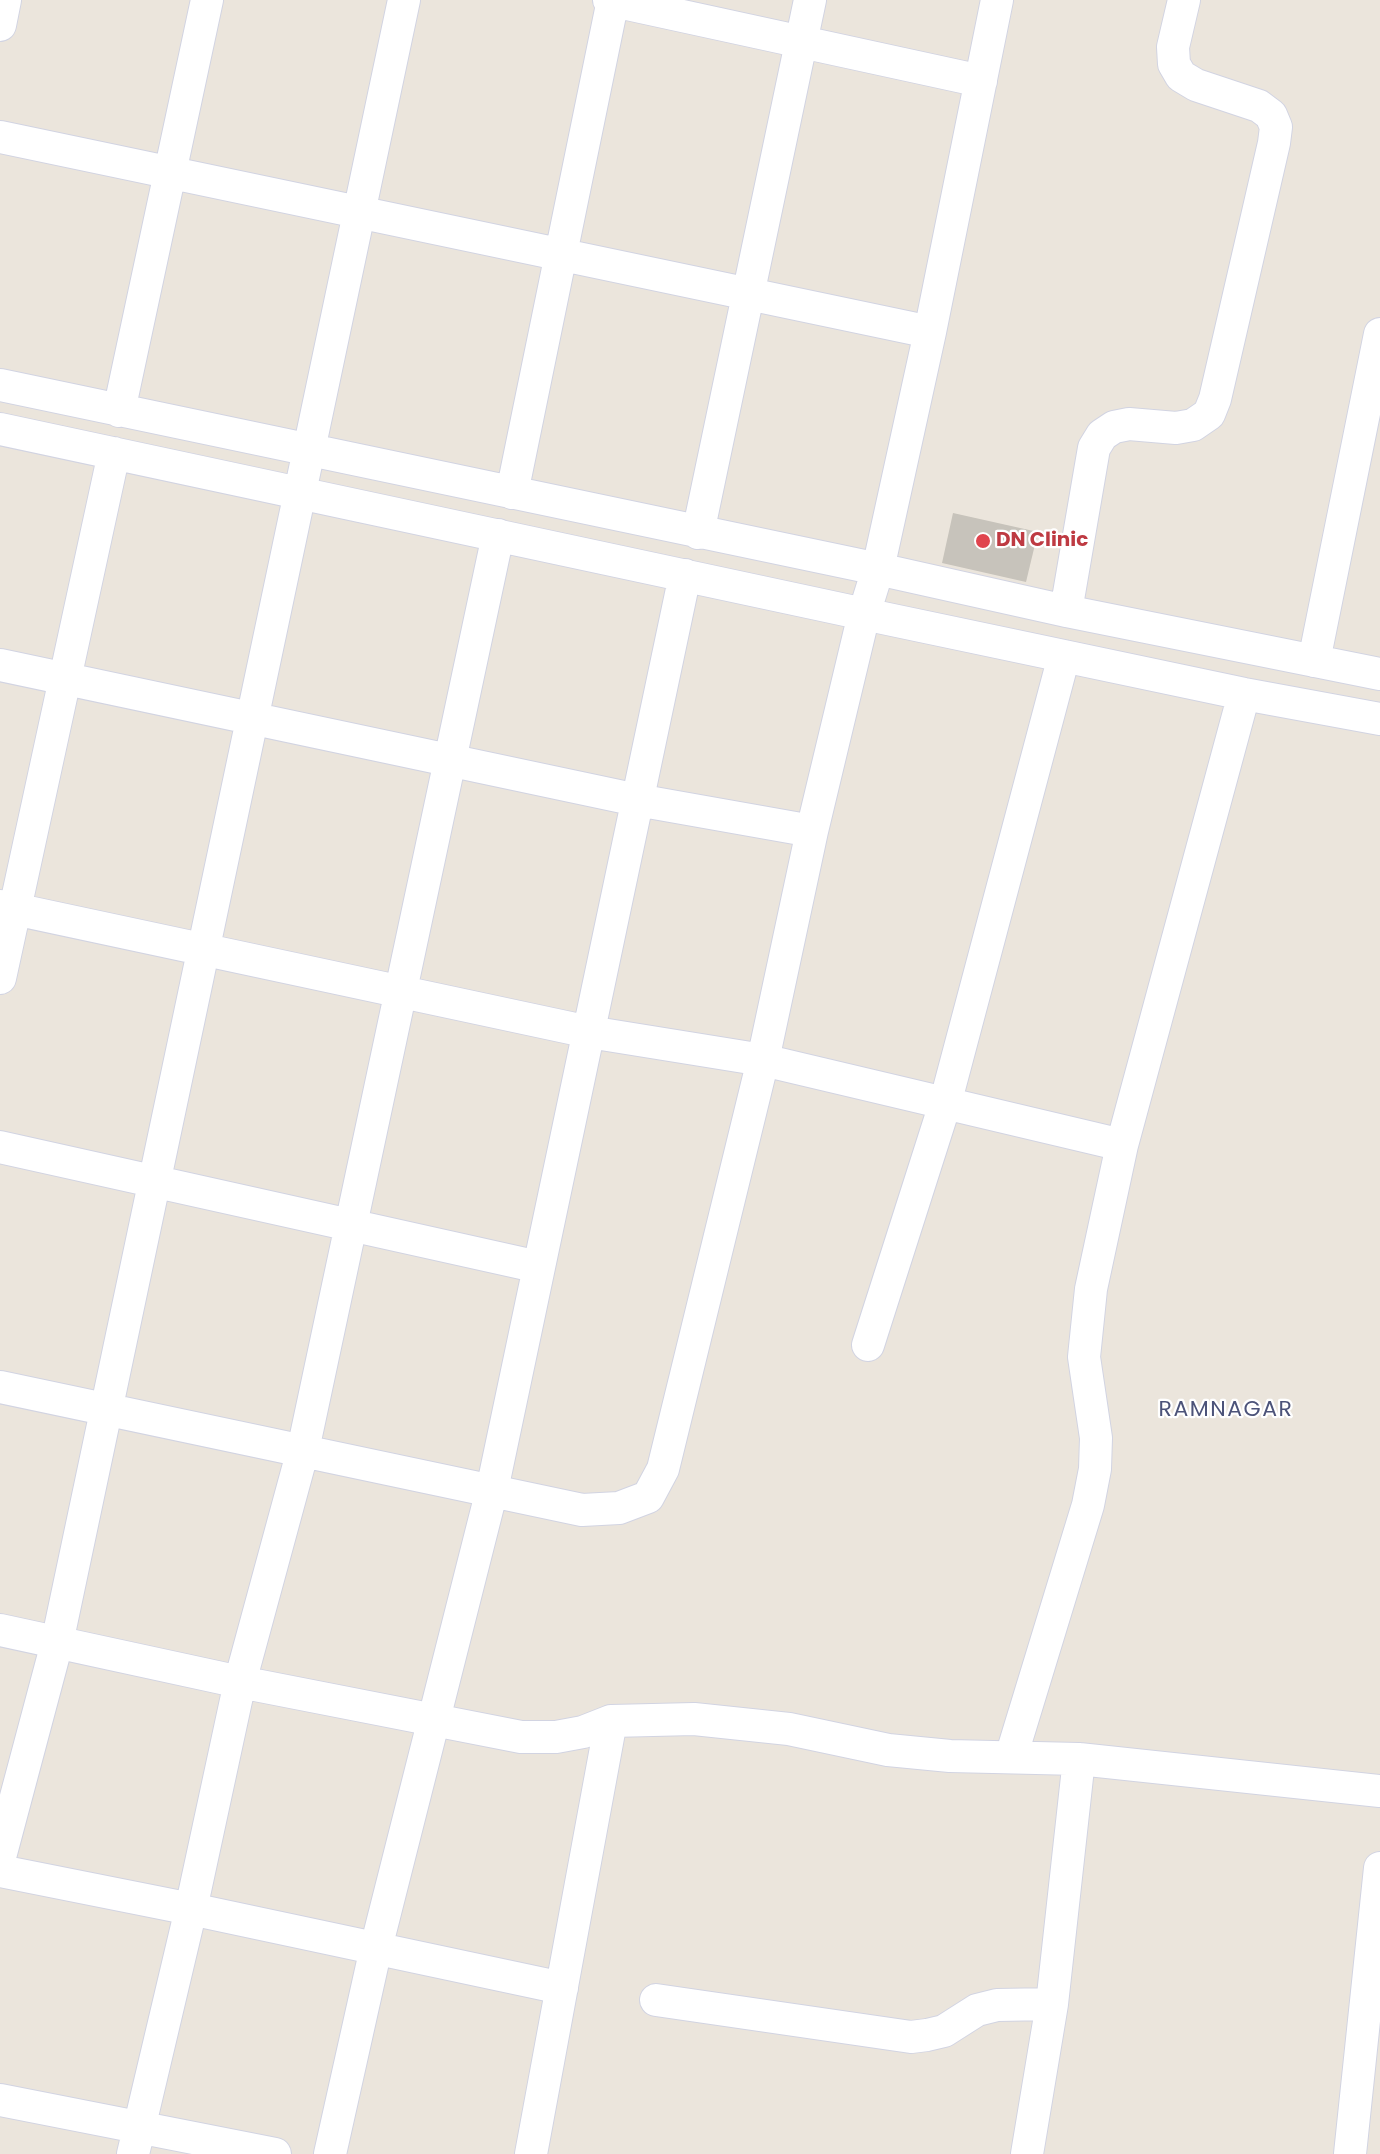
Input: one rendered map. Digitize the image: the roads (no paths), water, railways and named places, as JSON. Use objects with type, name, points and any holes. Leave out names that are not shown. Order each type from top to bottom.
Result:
[{"type":"street","points":[[0,25],[5,0]]},
{"type":"street","points":[[119,411],[207,0]]},
{"type":"street","points":[[0,1857],[57,1642],[404,0]]},
{"type":"street","points":[[512,494],[612,0],[981,81]]},
{"type":"street","points":[[698,533],[810,0]]},
{"type":"street","points":[[0,1387],[582,1510],[619,1508],[648,1497],[663,1469],[763,1060],[812,831],[864,614],[878,569],[930,332],[997,0]]},
{"type":"street","points":[[1066,610],[1094,448],[1102,435],[1114,427],[1129,424],[1176,428],[1193,425],[1209,414],[1215,399],[1274,143],[1276,127],[1271,115],[1259,106],[1196,85],[1181,76],[1174,64],[1173,47],[1184,0]]},
{"type":"street","points":[[0,137],[930,332]]},
{"type":"street","points":[[1314,661],[1380,334]]},
{"type":"street","points":[[0,386],[1380,674]]},
{"type":"street","points":[[0,429],[1244,694],[1380,719]]},
{"type":"street","points":[[0,978],[8,908],[65,679],[114,453]]},
{"type":"street","points":[[136,2140],[191,1909],[240,1682],[303,1450],[498,535]]},
{"type":"street","points":[[330,2154],[376,1948],[492,1490],[685,575]]},
{"type":"street","points":[[868,1345],[945,1104],[1064,656]]},
{"type":"street","points":[[0,665],[638,800],[812,831]]},
{"type":"street","points":[[1011,1757],[1088,1505],[1095,1469],[1096,1438],[1084,1357],[1090,1289],[1122,1145],[1244,694]]},
{"type":"street","points":[[8,908],[589,1032],[763,1060],[1122,1145]]},
{"type":"street","points":[[0,1147],[539,1267]]},
{"type":"street","points":[[0,1630],[240,1682],[521,1737],[556,1737],[584,1732],[611,1722],[694,1719],[789,1729],[888,1750],[950,1756],[1078,1759],[1380,1791]]},
{"type":"street","points":[[531,2154],[611,1722]]},
{"type":"street","points":[[1026,2154],[1052,2004],[1078,1759]]},
{"type":"street","points":[[1350,2154],[1380,1868]]},
{"type":"street","points":[[0,1871],[562,1988]]},
{"type":"street","points":[[656,2000],[911,2037],[944,2031],[977,2010],[997,2005],[1052,2004]]},
{"type":"street","points":[[0,2100],[136,2140],[275,2154]]},
{"type":"place","name":"DN Clinic","points":[[983,541]]},
{"type":"district","name":"RAMNAGAR","points":[[1226,1410]]}]
